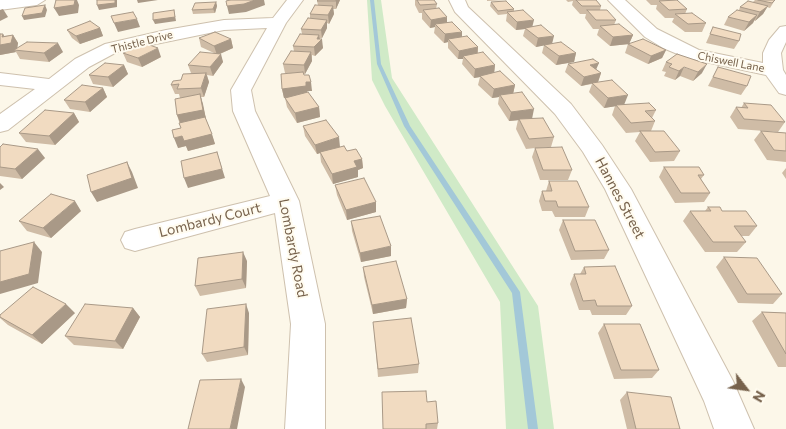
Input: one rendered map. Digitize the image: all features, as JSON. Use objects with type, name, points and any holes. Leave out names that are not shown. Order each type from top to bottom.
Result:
[{"type":"street","points":[[0,5],[38,0]]},
{"type":"street","name":"Lombardy Road","points":[[295,0],[278,23],[242,90],[244,111],[286,201],[308,324],[305,429]]},
{"type":"street","name":"Hannes Street","points":[[458,0],[461,9],[563,109],[594,150],[627,206],[720,394],[734,429]]},
{"type":"street","name":"Chiswell Lane","points":[[616,0],[651,33],[669,44],[710,58],[773,70]]},
{"type":"street","name":"Thistle Drive","points":[[0,126],[82,63],[111,48],[126,43],[224,25],[278,23]]},
{"type":"street","points":[[786,31],[778,40],[772,53],[773,70],[786,89]]},
{"type":"street","points":[[0,79],[54,84]]},
{"type":"street","name":"Lombardy Court","points":[[134,240],[286,201]]},
{"type":"green space","points":[[367,0],[381,0],[392,78],[538,306],[554,429],[506,429],[500,302],[385,106],[372,80]]},
{"type":"building","points":[[56,0],[75,0],[74,5],[54,8]]},
{"type":"building","points":[[97,0],[115,0],[115,3],[97,5]]},
{"type":"building","points":[[255,0],[244,4],[227,6],[226,1]]},
{"type":"building","points":[[336,0],[336,1],[317,1]]},
{"type":"building","points":[[417,0],[434,0],[437,4],[420,5]]},
{"type":"building","points":[[576,0],[596,0],[601,6],[582,6]]},
{"type":"building","points":[[677,0],[687,9],[669,10],[659,1]]},
{"type":"building","points":[[758,0],[775,0],[772,3]]},
{"type":"building","points":[[506,1],[514,9],[498,11],[491,2]]},
{"type":"building","points":[[748,1],[768,6],[760,12],[740,7]]},
{"type":"building","points":[[216,2],[213,9],[192,10],[195,3]]},
{"type":"building","points":[[45,5],[42,13],[22,16],[25,8]]},
{"type":"building","points":[[315,5],[333,6],[328,15],[310,14]]},
{"type":"building","points":[[439,8],[447,17],[431,20],[423,10]]},
{"type":"building","points":[[174,10],[175,17],[153,20],[153,13]]},
{"type":"building","points":[[523,10],[534,20],[517,22],[507,12]]},
{"type":"building","points":[[587,10],[607,10],[616,20],[596,20]]},
{"type":"building","points":[[737,10],[757,15],[749,22],[728,17]]},
{"type":"building","points":[[133,12],[137,19],[114,23],[111,16]]},
{"type":"building","points":[[692,13],[706,23],[688,24],[675,14]]},
{"type":"building","points":[[308,18],[327,20],[321,30],[301,29]]},
{"type":"building","points":[[90,21],[100,28],[76,36],[67,30]]},
{"type":"building","points":[[452,22],[462,32],[445,34],[435,24]]},
{"type":"building","points":[[619,24],[633,35],[613,37],[600,26]]},
{"type":"building","points":[[541,25],[554,36],[538,38],[525,28]]},
{"type":"building","points":[[713,27],[741,34],[739,41],[710,34]]},
{"type":"building","points":[[215,32],[231,39],[214,46],[199,38]]},
{"type":"building","points":[[0,34],[3,34],[2,37],[13,35],[11,43],[0,45]]},
{"type":"building","points":[[300,34],[319,35],[317,39],[322,39],[314,47],[293,46]]},
{"type":"building","points":[[467,36],[478,47],[459,51],[448,39]]},
{"type":"building","points":[[643,39],[666,50],[651,56],[628,44]]},
{"type":"building","points":[[27,42],[58,43],[44,53],[14,50]]},
{"type":"building","points":[[561,42],[576,53],[559,56],[544,45]]},
{"type":"building","points":[[144,43],[158,48],[138,58],[123,53]]},
{"type":"building","points":[[291,51],[311,52],[304,65],[283,64]]},
{"type":"building","points":[[200,52],[221,54],[210,67],[188,65]]},
{"type":"building","points":[[483,52],[495,65],[475,69],[463,56]]},
{"type":"building","points":[[677,54],[707,64],[698,72],[684,67],[679,71],[669,67],[672,64],[666,62]]},
{"type":"building","points":[[593,59],[599,63],[590,65],[601,73],[584,77],[568,64]]},
{"type":"building","points":[[105,63],[124,65],[108,77],[89,75]]},
{"type":"building","points":[[718,67],[751,76],[747,86],[713,77]]},
{"type":"building","points":[[500,71],[515,85],[494,89],[480,76]]},
{"type":"building","points":[[303,72],[304,75],[309,75],[311,82],[306,82],[306,86],[282,89],[281,74]]},
{"type":"building","points":[[206,73],[201,88],[177,89],[179,84],[171,85],[173,81],[181,80],[183,74]]},
{"type":"building","points":[[612,80],[628,95],[608,98],[592,83]]},
{"type":"building","points":[[82,85],[103,88],[85,102],[64,100]]},
{"type":"building","points":[[308,92],[319,107],[295,113],[285,98]]},
{"type":"building","points":[[522,92],[534,109],[511,112],[500,95]]},
{"type":"building","points":[[200,94],[203,110],[177,115],[175,99]]},
{"type":"building","points":[[649,103],[656,110],[645,111],[655,121],[631,123],[616,105]]},
{"type":"building","points":[[744,103],[771,105],[785,122],[744,119],[736,107],[748,108]]},
{"type":"building","points":[[45,110],[74,113],[49,136],[19,133]]},
{"type":"building","points":[[205,117],[212,134],[184,141],[182,136],[174,138],[172,130],[181,128],[179,123]]},
{"type":"building","points":[[543,118],[554,137],[529,139],[519,119]]},
{"type":"building","points":[[326,120],[339,137],[315,145],[303,126]]},
{"type":"building","points":[[640,131],[664,131],[680,151],[655,152]]},
{"type":"building","points":[[761,131],[786,133],[786,151],[774,150]]},
{"type":"building","points":[[3,144],[38,149],[15,169],[0,167],[0,147]]},
{"type":"building","points":[[344,146],[347,151],[356,149],[362,159],[354,161],[357,167],[332,174],[320,152]]},
{"type":"building","points":[[562,147],[572,170],[543,170],[535,148]]},
{"type":"building","points":[[217,152],[222,169],[184,178],[181,161]]},
{"type":"building","points":[[127,162],[132,178],[91,192],[87,175]]},
{"type":"building","points":[[664,167],[699,167],[704,175],[698,175],[710,193],[681,193]]},
{"type":"building","points":[[364,178],[376,202],[346,210],[335,185]]},
{"type":"building","points":[[549,181],[577,181],[589,207],[558,207],[556,201],[545,201],[542,191],[552,191]]},
{"type":"building","points":[[51,194],[75,201],[43,228],[19,221]]},
{"type":"building","points":[[708,207],[720,207],[722,211],[746,211],[757,226],[734,226],[746,242],[713,242],[690,211],[711,211]]},
{"type":"building","points":[[380,216],[391,246],[360,253],[351,221]]},
{"type":"building","points":[[563,220],[595,220],[609,250],[575,251]]},
{"type":"building","points":[[34,242],[29,274],[0,282],[0,251]]},
{"type":"building","points":[[243,252],[242,279],[195,286],[198,258]]},
{"type":"building","points":[[724,257],[757,258],[782,294],[747,294]]},
{"type":"building","points":[[396,261],[407,299],[372,305],[363,267]]},
{"type":"building","points":[[615,266],[632,306],[597,306],[595,300],[583,301],[574,274],[586,274],[584,267]]},
{"type":"building","points":[[33,287],[66,304],[32,335],[0,317],[0,315]]},
{"type":"building","points":[[85,304],[133,308],[115,341],[65,336]]},
{"type":"building","points":[[246,304],[244,347],[202,354],[207,309]]},
{"type":"building","points":[[762,312],[786,313],[786,354]]},
{"type":"building","points":[[411,318],[419,364],[378,369],[373,322]]},
{"type":"building","points":[[604,324],[640,324],[659,370],[621,370]]},
{"type":"building","points":[[241,379],[230,429],[188,429],[200,380]]},
{"type":"building","points":[[426,391],[427,402],[436,401],[438,423],[426,424],[426,429],[383,429],[382,392]]},
{"type":"building","points":[[627,392],[671,397],[680,429],[636,429]]},
{"type":"waterway","points":[[372,0],[379,64],[407,126],[516,292],[533,429]]}]
